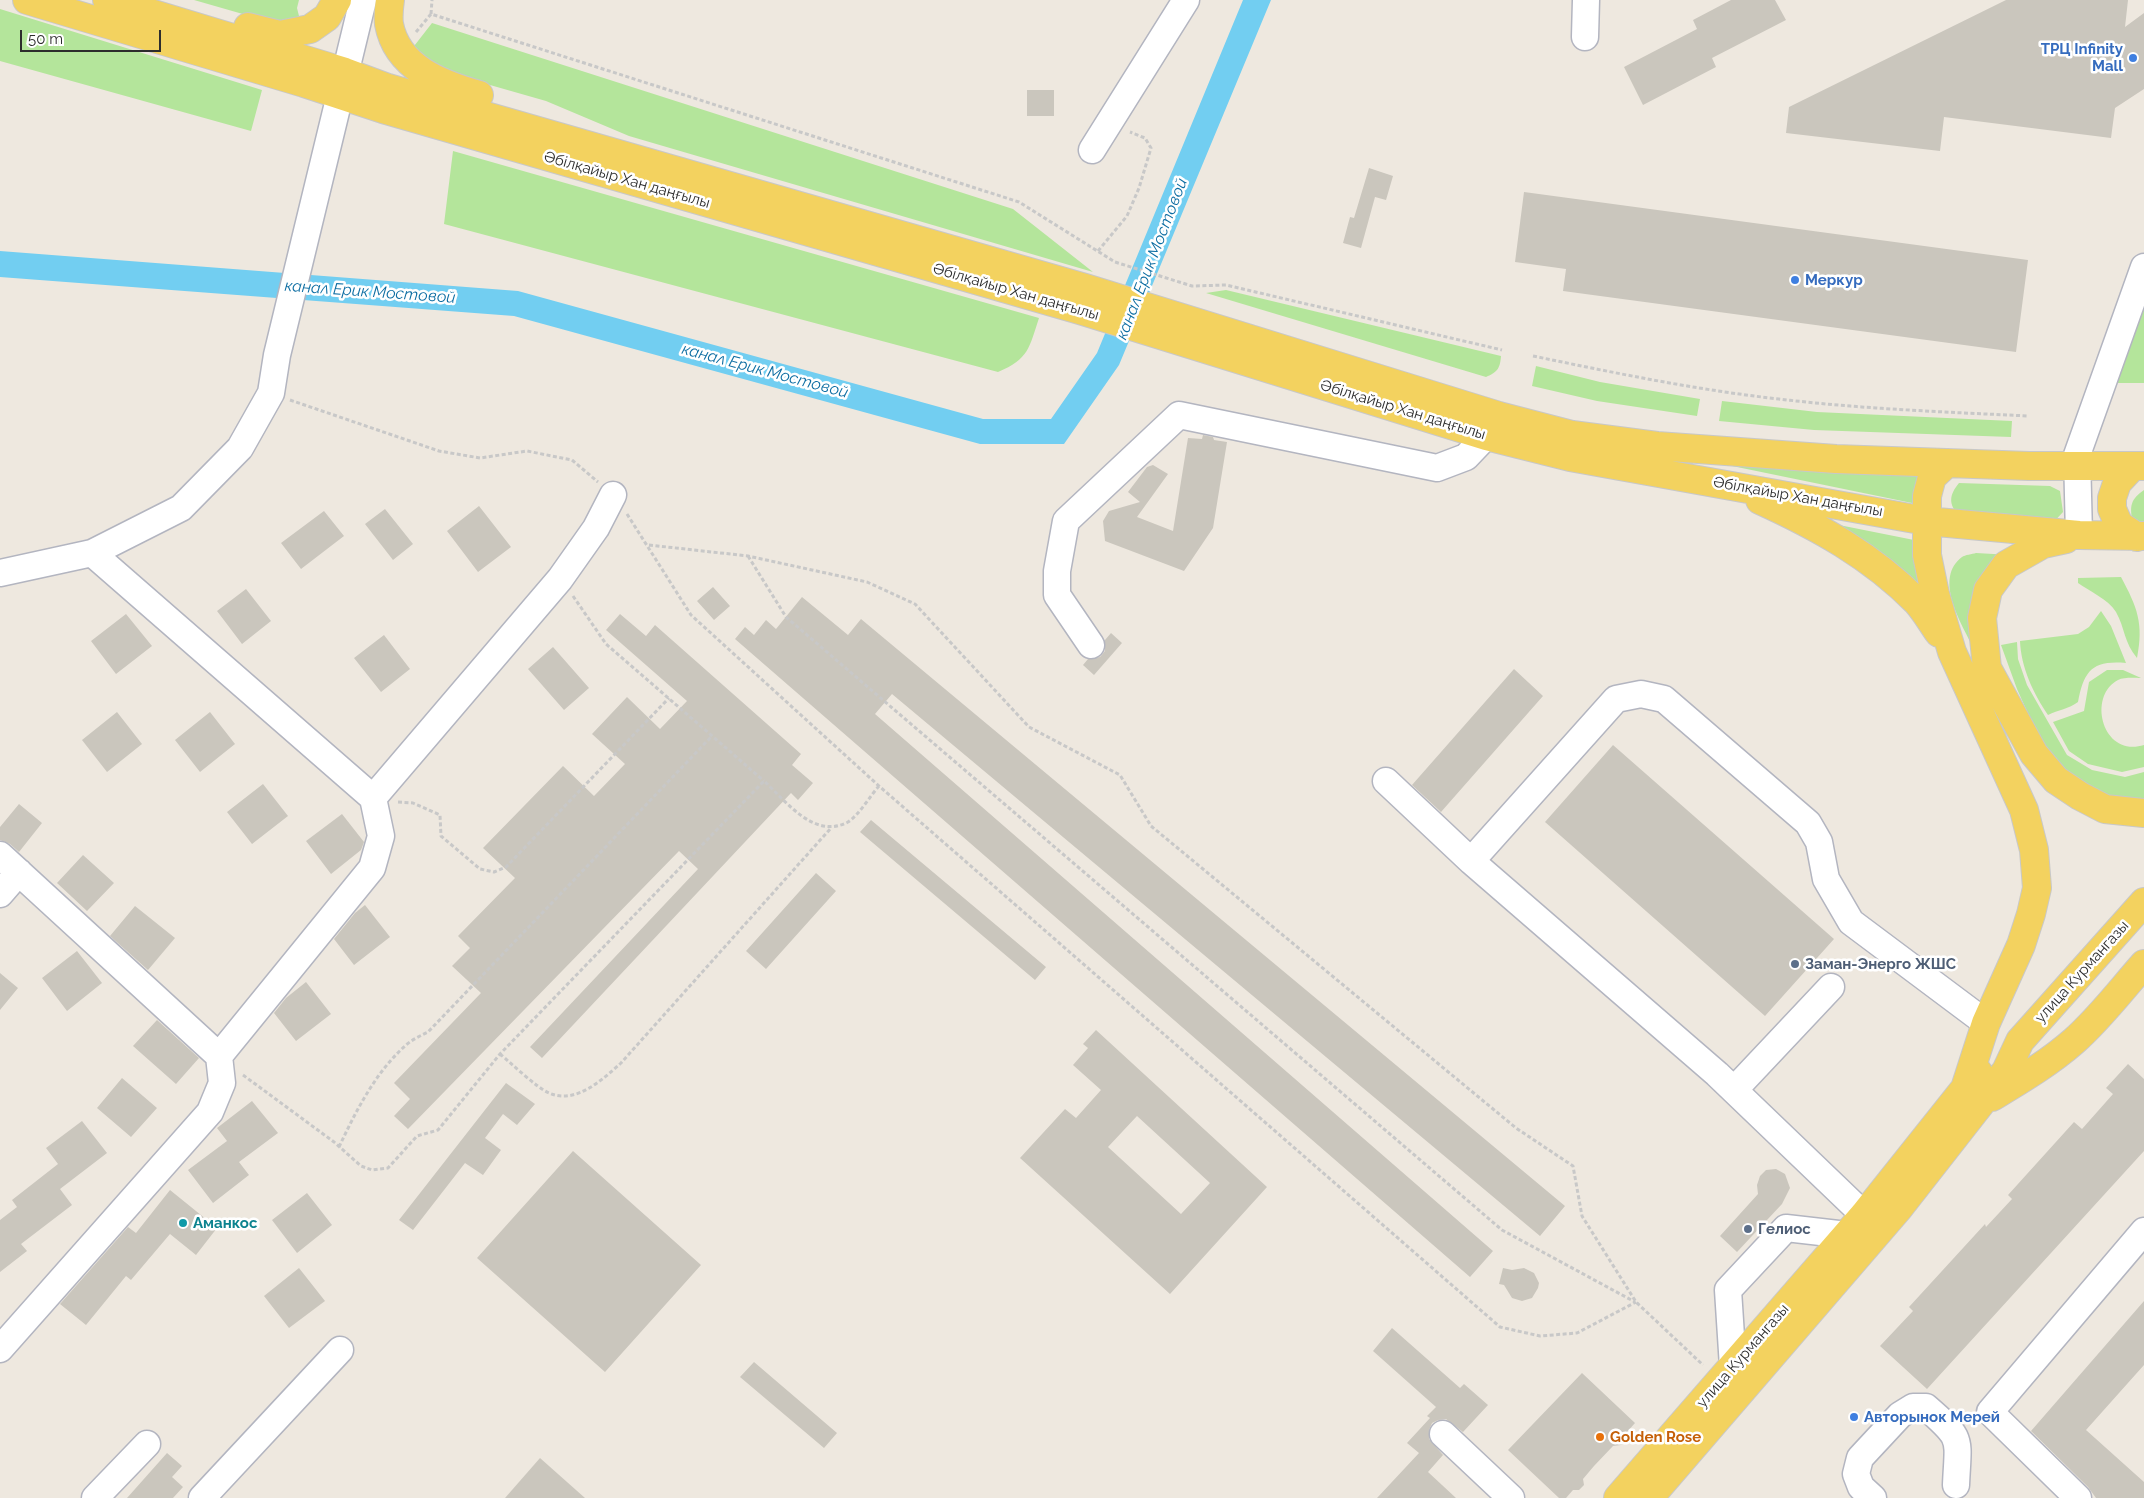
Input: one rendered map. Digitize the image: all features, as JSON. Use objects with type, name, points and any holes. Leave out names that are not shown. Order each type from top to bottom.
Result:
[{"type":"main road","name":"Әбілқайыр Хан даңғылы","points":[[26,0],[342,84],[1184,329],[1572,435],[1657,446],[1836,459],[2138,466]]},
{"type":"main road","points":[[114,2],[184,9],[280,35],[310,28],[327,17],[337,0]]},
{"type":"main road","points":[[390,0],[389,24],[401,52],[419,70],[448,86],[504,102],[562,137]]},
{"type":"main road","name":"Әбілқайыр Хан даңғылы","points":[[114,2],[342,84],[388,88],[562,137],[1083,299]]},
{"type":"main road","name":"Әбілқайыр Хан даңғылы","points":[[1184,329],[1486,436],[1624,468],[1722,483],[1926,521],[2079,535],[2140,536]]},
{"type":"main road","points":[[1947,463],[1932,477],[1926,521],[1927,555],[1935,594],[1952,652],[2024,810],[2034,850],[2037,888],[2021,945],[1986,1023],[1973,1094],[2031,1074],[2074,1041],[2142,969]]},
{"type":"main road","points":[[2138,466],[2117,483],[2112,498],[2112,509],[2119,525],[2140,536]]},
{"type":"main road","points":[[1722,483],[1807,522],[1863,555],[1918,603],[1952,652]]},
{"type":"main road","points":[[2079,535],[2043,544],[2006,565],[1988,590],[1982,618],[1988,668],[2034,754],[2056,780],[2080,796],[2105,809],[2144,813]]},
{"type":"main road","name":"улица Курмангазы","points":[[1631,1495],[1738,1370],[1864,1232],[1973,1094],[1992,1058],[2020,1042],[2144,902]]},
{"type":"main road","name":"улица Курмангазы","points":[[1631,1495],[1738,1370]]},
{"type":"street","points":[[0,573],[92,552],[181,508],[240,448],[271,393],[277,356],[363,0]]},
{"type":"street","points":[[1092,150],[1186,0]]},
{"type":"street","points":[[1586,0],[1586,37]]},
{"type":"street","points":[[2079,535],[2077,455],[2144,267]]},
{"type":"street","points":[[1091,645],[1058,595],[1057,571],[1066,521],[1179,415],[1437,468],[1466,457],[1486,436]]},
{"type":"street","points":[[373,798],[560,579],[596,528],[613,495]]},
{"type":"street","points":[[92,552],[373,798],[380,836],[372,868],[219,1056]]},
{"type":"street","points":[[1471,861],[1616,699],[1641,694],[1664,699],[1808,822],[1819,842],[1826,880],[1851,922],[1986,1023]]},
{"type":"street","points":[[1386,781],[1471,861],[1734,1090],[1864,1232]]},
{"type":"street","points":[[0,855],[219,1056],[222,1083],[210,1112],[0,1349]]},
{"type":"street","points":[[0,894],[19,872]]},
{"type":"street","points":[[1734,1090],[1831,987]]},
{"type":"street","points":[[1738,1370],[1728,1290],[1786,1228],[1864,1232]]},
{"type":"street","points":[[2078,1498],[1990,1412],[2144,1232]]},
{"type":"street","points":[[202,1498],[340,1350]]},
{"type":"street","points":[[1873,1498],[1861,1487],[1856,1474],[1860,1458],[1900,1415],[1913,1407],[1926,1407],[1952,1430],[1958,1441],[1957,1494]]},
{"type":"street","points":[[1443,1434],[1511,1498]]},
{"type":"street","points":[[95,1498],[147,1444]]},
{"type":"path","points":[[401,52],[430,14],[432,0]]},
{"type":"path","points":[[430,14],[1019,202],[1115,262],[1192,286],[1226,285],[1502,350]]},
{"type":"path","points":[[1098,251],[1127,216],[1139,188],[1151,148],[1146,138],[1108,125]]},
{"type":"path","points":[[1533,356],[1622,374],[1778,399],[1876,409],[2029,416]]},
{"type":"path","points":[[271,393],[439,451],[480,458],[527,451],[572,460],[613,495],[648,545],[691,615],[879,786],[1500,1327],[1540,1336],[1577,1333],[1636,1302]]},
{"type":"path","points":[[648,545],[748,556],[867,582],[915,604],[1029,727],[1120,775],[1151,826],[1516,1128],[1573,1166],[1582,1216],[1636,1302]]},
{"type":"path","points":[[748,556],[786,617],[1502,1230],[1636,1302],[1738,1370]]},
{"type":"path","points":[[560,579],[606,644],[811,823],[832,828]]},
{"type":"path","points":[[373,798],[413,803],[440,815],[441,836],[480,869],[494,872],[506,867],[669,698]]},
{"type":"path","points":[[339,1147],[354,1116],[380,1073],[399,1052],[405,1046],[428,1032],[712,736]]},
{"type":"path","points":[[219,1056],[256,1086],[339,1147],[361,1166],[372,1170],[388,1168],[417,1136],[438,1130],[500,1054],[764,781]]},
{"type":"path","points":[[500,1054],[549,1093],[567,1096],[595,1086],[621,1063],[832,828],[849,821],[879,786]]},
{"type":"green space","points":[[194,0],[299,0],[297,8],[300,20],[281,25]]},
{"type":"green space","points":[[0,9],[262,90],[251,131],[0,61]]},
{"type":"green space","points":[[432,23],[1013,209],[1093,272],[629,136],[546,101],[434,69],[411,50]]},
{"type":"green space","points":[[453,151],[1039,318],[1030,345],[1022,357],[998,372],[444,224]]},
{"type":"green space","points":[[2144,288],[2144,383],[2111,383]]},
{"type":"green space","points":[[1226,290],[1501,356],[1500,364],[1496,371],[1486,377],[1206,293]]},
{"type":"green space","points":[[1536,366],[1600,382],[1700,399],[1697,416],[1597,401],[1532,386]]},
{"type":"green space","points":[[1722,401],[1817,412],[2012,421],[2011,437],[1814,430],[1719,421]]},
{"type":"green space","points":[[1664,452],[1918,475],[1912,503]]},
{"type":"green space","points":[[1959,483],[2050,486],[2060,491],[2063,512],[2051,525],[1960,516],[1953,508],[1951,500],[1953,492]]},
{"type":"green space","points":[[2144,490],[2144,530],[2133,522],[2131,507],[2136,497]]},
{"type":"green space","points":[[1829,523],[1914,540],[1926,597]]},
{"type":"green space","points":[[1976,553],[2011,555],[1971,643],[1952,600],[1950,576],[1954,566],[1962,557]]},
{"type":"green space","points":[[2121,577],[2138,616],[2140,635],[2137,658],[2127,641],[2113,607],[2078,583],[2078,578]]},
{"type":"green space","points":[[2101,611],[2111,626],[2126,663],[2105,663],[2097,666],[2087,675],[2083,682],[2078,702],[2048,715],[2037,698],[2025,670],[2020,641],[2078,634],[2089,627]]},
{"type":"green space","points":[[2017,642],[2018,659],[2027,685],[2067,755],[2092,770],[2125,777],[2144,772],[2144,804],[2093,796],[2047,756],[2017,689],[2001,645]]},
{"type":"green space","points":[[2107,670],[2123,670],[2141,678],[2120,679],[2108,688],[2103,699],[2102,711],[2104,723],[2109,734],[2118,743],[2130,747],[2144,745],[2144,767],[2122,772],[2088,764],[2069,751],[2053,722],[2084,711],[2089,682]]},
{"type":"water","name":"канал Ерик Мостовой","points":[[1243,0],[1271,0],[1119,365],[1064,444],[980,444],[514,316],[0,277],[0,251],[518,291],[983,419],[1051,419],[1097,353]]},
{"type":"building","points":[[1731,0],[1775,0],[1786,20],[1712,58],[1716,67],[1643,105],[1624,67],[1697,29],[1693,20]]},
{"type":"building","points":[[2006,0],[2128,0],[2125,27],[2144,13],[2144,89],[2115,108],[2111,138],[1944,117],[1940,151],[1786,133],[1789,107]]},
{"type":"building","points":[[1027,90],[1054,90],[1054,116],[1027,116]]},
{"type":"building","points":[[1369,168],[1393,176],[1386,200],[1375,197],[1361,248],[1343,243],[1350,217],[1354,218]]},
{"type":"building","name":"Меркур","points":[[1524,192],[2028,260],[2016,352],[1563,291],[1566,269],[1515,262]]},
{"type":"building","points":[[1203,435],[1213,437],[1214,440],[1227,442],[1213,528],[1184,571],[1105,541],[1103,521],[1109,511],[1140,502],[1128,492],[1147,467],[1153,465],[1168,474],[1137,517],[1173,531],[1188,438],[1202,439]]},
{"type":"building","points":[[479,506],[511,547],[478,572],[447,531]]},
{"type":"building","points":[[385,509],[413,544],[393,560],[365,524]]},
{"type":"building","points":[[324,511],[344,536],[301,569],[281,543]]},
{"type":"building","points":[[713,587],[730,606],[714,620],[697,601]]},
{"type":"building","points":[[246,589],[271,621],[242,644],[217,611]]},
{"type":"building","points":[[802,597],[848,635],[861,619],[1565,1206],[1540,1236],[892,694],[875,714],[1493,1251],[1470,1277],[735,639],[745,627],[754,635],[766,620],[776,629]]},
{"type":"building","points":[[126,614],[152,646],[116,674],[91,641]]},
{"type":"building","points":[[620,614],[646,636],[655,625],[801,754],[792,765],[813,783],[798,800],[791,793],[542,1058],[530,1047],[698,869],[679,851],[408,1129],[394,1116],[410,1099],[394,1083],[481,993],[452,966],[470,948],[458,936],[515,878],[483,848],[563,766],[594,796],[625,764],[592,734],[627,697],[660,729],[687,701],[606,630]]},
{"type":"building","points":[[1111,633],[1122,643],[1094,675],[1083,665],[1088,659],[1100,657],[1105,651],[1105,640]]},
{"type":"building","points":[[384,635],[410,669],[381,692],[354,658]]},
{"type":"building","points":[[553,647],[589,688],[564,710],[528,669]]},
{"type":"building","points":[[1514,669],[1543,696],[1441,812],[1412,785]]},
{"type":"building","points":[[117,712],[142,744],[107,772],[82,740]]},
{"type":"building","points":[[210,712],[235,744],[200,772],[175,740]]},
{"type":"building","points":[[1613,745],[1834,939],[1765,1016],[1545,822]]},
{"type":"building","points":[[263,784],[288,816],[252,844],[227,812]]},
{"type":"building","points":[[19,804],[42,823],[19,852],[10,844],[0,840],[0,827]]},
{"type":"building","points":[[342,814],[364,842],[361,850],[331,874],[306,841]]},
{"type":"building","points":[[871,820],[1046,967],[1035,980],[860,832]]},
{"type":"building","points":[[83,855],[114,883],[87,911],[57,883]]},
{"type":"building","points":[[816,873],[836,891],[766,969],[746,951]]},
{"type":"building","points":[[365,905],[390,937],[354,965],[334,939],[355,913]]},
{"type":"building","points":[[135,906],[175,938],[148,970],[110,936]]},
{"type":"building","points":[[77,951],[102,983],[67,1011],[42,978]]},
{"type":"building","points":[[0,973],[18,988],[0,1010]]},
{"type":"building","points":[[306,982],[331,1014],[296,1041],[274,1013],[286,998]]},
{"type":"building","points":[[157,1020],[199,1058],[176,1084],[133,1046]]},
{"type":"building","points":[[1096,1030],[1267,1187],[1170,1294],[1020,1158],[1065,1109],[1076,1118],[1101,1090],[1073,1065],[1088,1048],[1083,1044]],"holes":[[[1137,1116],[1210,1183],[1181,1214],[1108,1147]]]},
{"type":"building","points":[[2128,1064],[2144,1079],[2144,1151],[1927,1389],[1880,1346],[1913,1311],[1909,1307],[1985,1224],[1986,1227],[2012,1199],[2008,1195],[2074,1122],[2082,1129],[2113,1094],[2106,1088]]},
{"type":"building","points":[[122,1078],[157,1108],[131,1137],[97,1108]]},
{"type":"building","points":[[506,1083],[535,1104],[517,1125],[503,1114],[485,1138],[501,1150],[483,1175],[465,1163],[413,1230],[399,1220]]},
{"type":"building","points":[[252,1101],[278,1133],[239,1162],[249,1175],[213,1203],[188,1170],[227,1141],[217,1128]]},
{"type":"building","points":[[82,1121],[107,1153],[60,1189],[72,1205],[21,1244],[27,1251],[0,1272],[0,1220],[17,1207],[12,1200],[58,1164],[46,1148]]},
{"type":"building","points":[[573,1151],[701,1265],[605,1372],[477,1258]]},
{"type":"building","points":[[1776,1169],[1785,1174],[1790,1188],[1782,1204],[1737,1252],[1720,1236],[1758,1194],[1757,1185],[1760,1176],[1766,1170]]},
{"type":"building","points":[[170,1190],[217,1228],[196,1255],[170,1234],[131,1280],[126,1276],[86,1325],[60,1304],[128,1227],[136,1233]]},
{"type":"building","points":[[307,1193],[332,1225],[297,1253],[272,1220]]},
{"type":"building","points":[[299,1268],[325,1301],[289,1328],[264,1296]]},
{"type":"building","points":[[1503,1268],[1512,1270],[1524,1268],[1534,1273],[1539,1283],[1532,1298],[1522,1301],[1512,1298],[1504,1285],[1499,1284]]},
{"type":"building","points":[[2144,1301],[2144,1365],[2086,1430],[2144,1482],[2144,1498],[2096,1498],[2088,1487],[2031,1431]]},
{"type":"building","points":[[1392,1328],[1460,1388],[1464,1384],[1488,1405],[1463,1432],[1446,1419],[1432,1423],[1429,1430],[1429,1439],[1443,1455],[1428,1472],[1456,1498],[1377,1498],[1419,1453],[1407,1443],[1430,1418],[1427,1416],[1436,1407],[1373,1351]]},
{"type":"building","points":[[754,1362],[837,1433],[824,1448],[740,1377]]},
{"type":"building","points":[[1582,1373],[1635,1423],[1627,1432],[1627,1438],[1621,1445],[1613,1446],[1583,1479],[1584,1485],[1579,1490],[1573,1490],[1566,1498],[1559,1498],[1508,1450]]},
{"type":"building","points":[[167,1453],[182,1466],[172,1477],[183,1487],[173,1498],[127,1498]]},
{"type":"building","points":[[540,1458],[585,1498],[505,1498]]},
{"type":"place","name":"ТРЦ Infinity Mall","points":[[2133,58]]},
{"type":"place","name":"Меркур","points":[[1795,280]]},
{"type":"place","name":"Заман-Энерго ЖШС","points":[[1795,964]]},
{"type":"place","name":"Аманкос","points":[[183,1223]]},
{"type":"place","name":"Гелиос","points":[[1748,1229]]},
{"type":"place","name":"Авторынок Мерей","points":[[1854,1417]]},
{"type":"place","name":"Golden Rose","points":[[1600,1437]]}]
